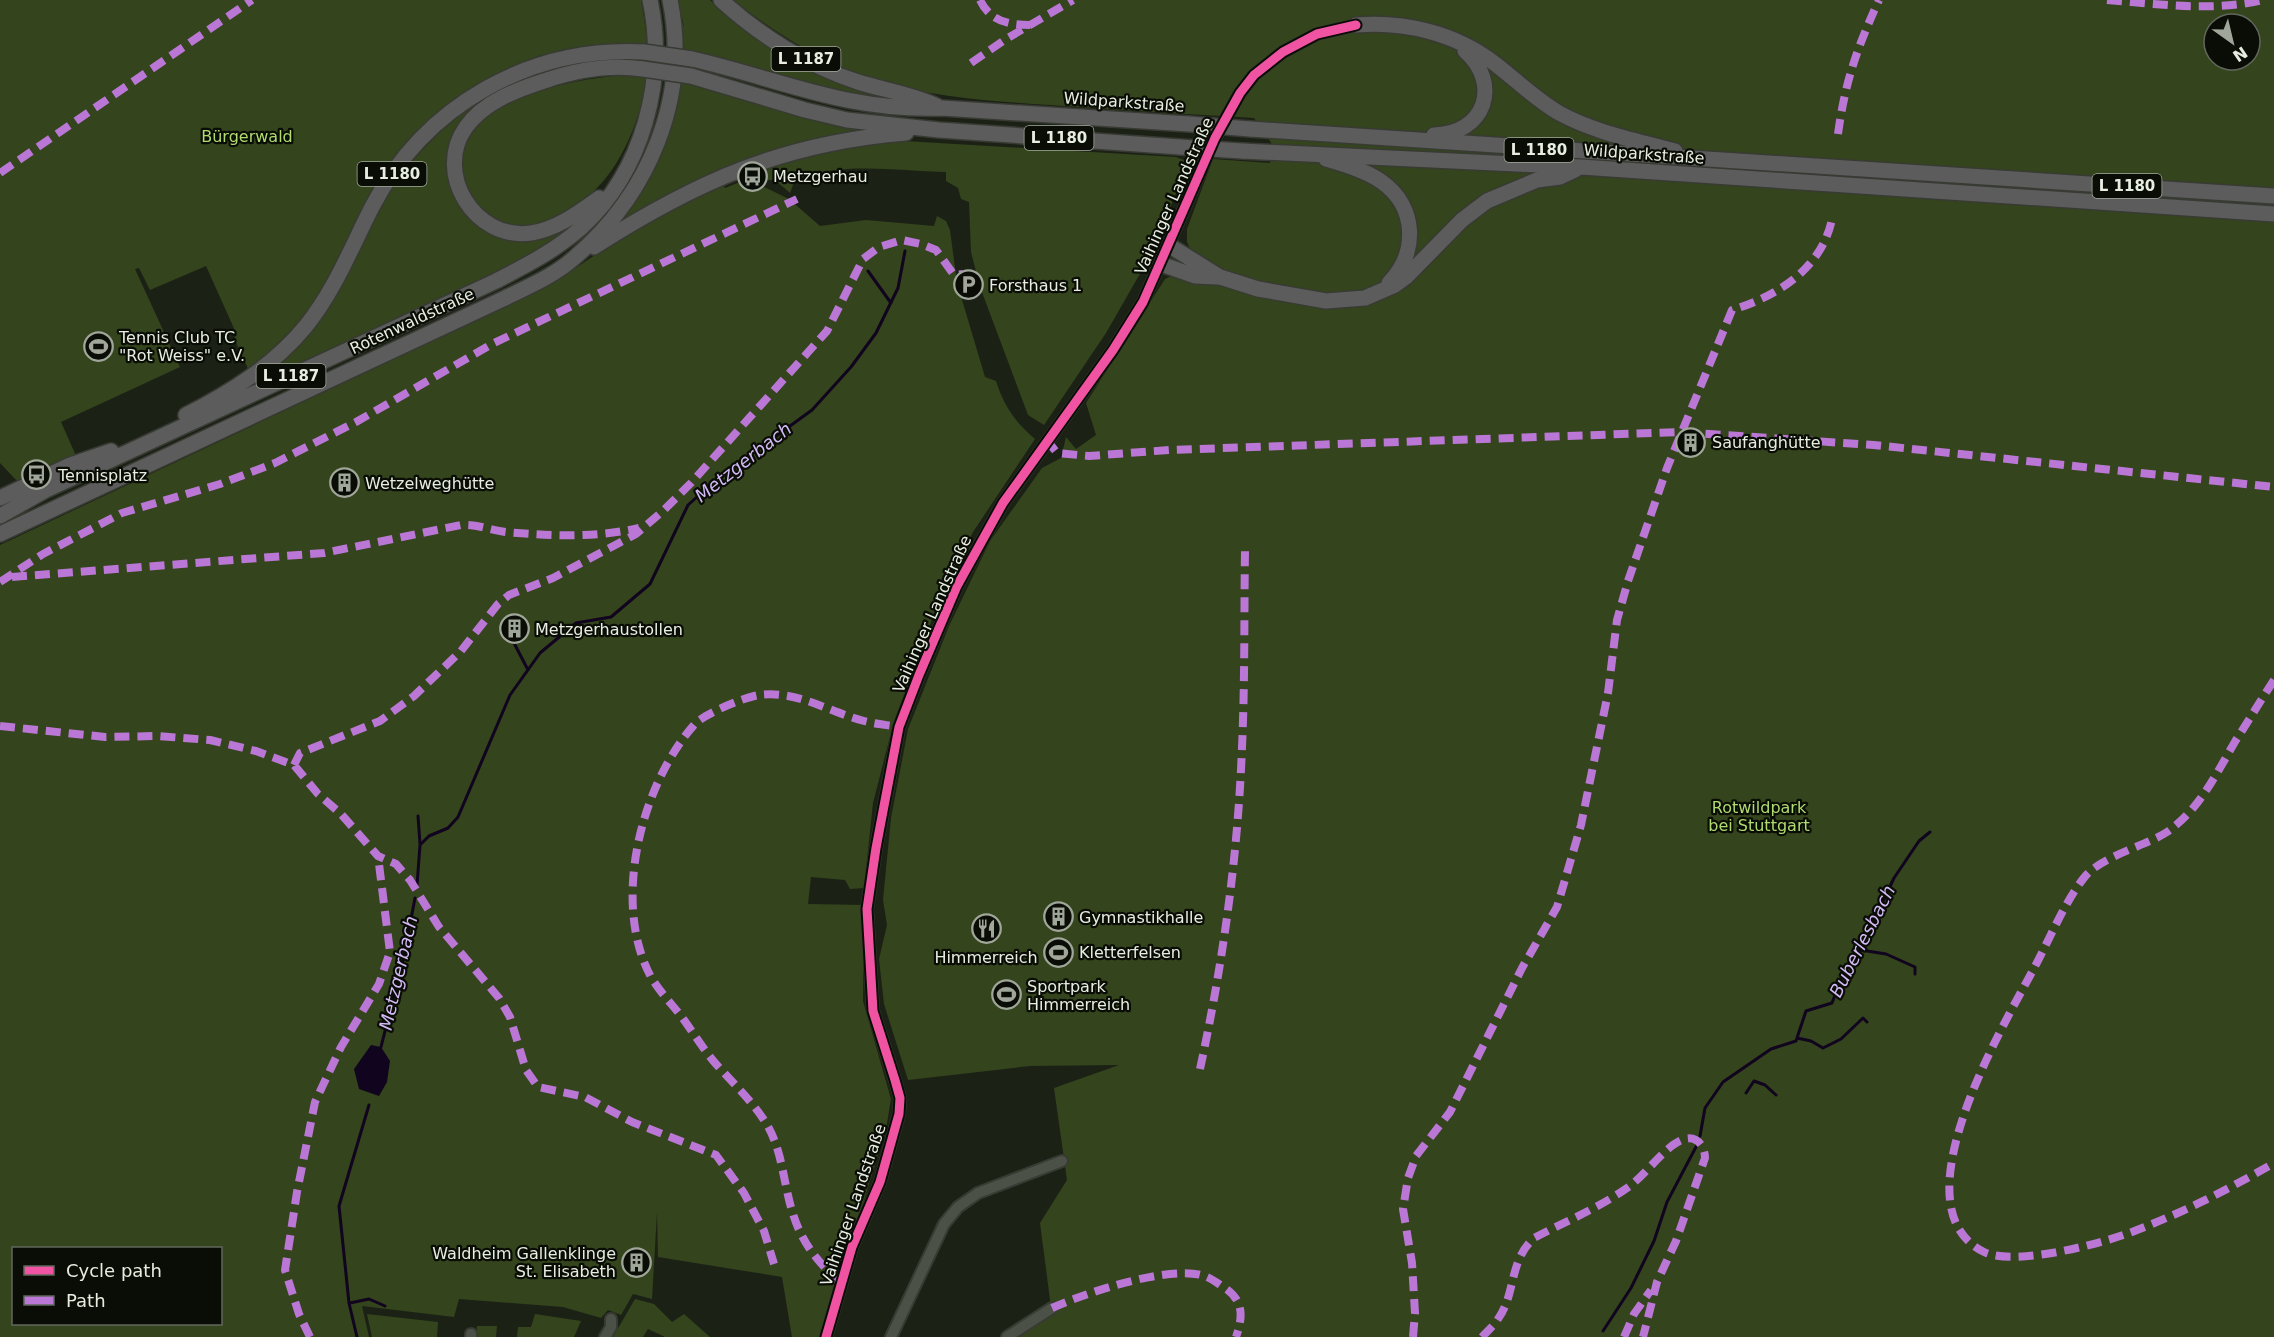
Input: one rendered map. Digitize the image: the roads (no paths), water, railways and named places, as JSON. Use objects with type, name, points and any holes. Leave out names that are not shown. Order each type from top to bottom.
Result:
[{"type":"highway","name":"L 1187","points":[[614,187],[635,150],[648,114],[656,62],[650,0]]},
{"type":"highway","name":"Rotenwaldstraße","points":[[0,534],[503,299],[575,258],[624,204],[646,169],[659,140],[669,108],[675,69],[676,43],[670,0]]},
{"type":"highway","name":"L 1187","points":[[721,0],[755,28],[808,60],[856,81],[924,100],[942,108]]},
{"type":"highway","name":"L 1180","points":[[1356,25],[1382,23],[1410,27],[1465,44],[1491,61],[1542,102],[1571,119],[1612,136],[1703,159]]},
{"type":"highway","name":"L 1180","points":[[1376,139],[1393,135],[1450,135],[1469,124],[1480,111],[1485,96],[1485,79],[1470,56],[1453,41]]},
{"type":"highway","name":"L 1180","points":[[85,472],[111,451],[215,399],[254,375],[289,346],[307,326],[334,286],[389,179],[407,153],[457,106],[504,78],[559,58],[604,51],[644,52],[692,59],[821,97],[904,108],[942,108]]},
{"type":"highway","name":"L 1180","points":[[614,187],[578,213],[552,227],[529,233],[505,231],[483,220],[464,201],[456,183],[456,151],[463,132],[479,113],[521,89],[572,72],[601,68],[643,69],[690,76],[826,116],[939,130]]},
{"type":"highway","name":"Wildparkstraße","points":[[942,108],[1376,139],[2274,196]]},
{"type":"highway","name":"L 1180","points":[[575,258],[671,201],[732,172],[772,157],[858,138],[939,130]]},
{"type":"highway","name":"Wildparkstraße","points":[[939,130],[1311,155],[1581,167],[2274,214]]},
{"type":"highway","name":"L 1180","points":[[1311,155],[1376,178],[1392,190],[1404,207],[1410,231],[1406,257],[1395,277],[1379,294]]},
{"type":"highway","name":"L 1180","points":[[1161,264],[1195,276],[1220,277],[1278,294],[1326,301],[1351,301],[1379,294],[1406,277],[1462,220],[1487,201],[1514,188],[1537,180],[1560,177],[1581,167]]},
{"type":"highway","name":"Rotenwaldstraße","points":[[0,516],[85,472],[537,260],[583,225],[614,187]]},
{"type":"highway","name":"L 1180","points":[[1170,246],[1220,277]]},
{"type":"highway","points":[[0,498],[70,465],[111,451]]},
{"type":"street","name":"Vaihinger Landstraße","points":[[826,1337],[852,1247],[880,1182],[899,1114],[900,1098],[873,1011],[867,909],[899,727],[942,621],[978,545],[1031,461],[1129,326],[1170,246],[1228,112],[1248,82],[1266,64],[1304,40],[1332,30],[1356,25]]},
{"type":"street","points":[[891,1337],[944,1224],[958,1207],[978,1193],[1062,1161]]},
{"type":"street","points":[[1007,1337],[1052,1308]]},
{"type":"street","points":[[605,1337],[611,1327],[611,1319]]},
{"type":"waterway","name":"Metzgerbach","points":[[417,885],[420,845],[429,836],[448,828],[458,817],[510,695],[540,653],[576,623],[611,617],[650,584],[688,505],[716,480],[812,410],[851,367],[876,333],[898,288],[905,251]]},
{"type":"waterway","points":[[868,271],[891,303]]},
{"type":"waterway","points":[[514,643],[528,670]]},
{"type":"waterway","points":[[418,816],[420,844]]},
{"type":"waterway","name":"Buberlesbach","points":[[1700,1136],[1705,1108],[1723,1082],[1771,1049],[1796,1041],[1806,1011],[1832,1003],[1845,969],[1860,950],[1894,878],[1919,841],[1930,832]]},
{"type":"waterway","name":"Metzgerbach","points":[[381,1047],[404,956],[415,898]]},
{"type":"waterway","points":[[1861,950],[1886,954],[1915,967],[1915,974]]},
{"type":"waterway","points":[[1797,1038],[1811,1041],[1823,1048],[1841,1039],[1863,1018],[1867,1022]]},
{"type":"waterway","points":[[1746,1093],[1754,1081],[1765,1085],[1776,1095]]},
{"type":"waterway","name":"Metzgerbach","points":[[357,1337],[349,1303],[339,1206],[369,1105]]},
{"type":"waterway","name":"Buberlesbach","points":[[1603,1331],[1631,1288],[1654,1241],[1667,1202],[1697,1145]]},
{"type":"waterway","points":[[350,1303],[369,1299],[385,1306]]},
{"type":"place","name":"Metzgerhau","points":[[752,176]]},
{"type":"place","name":"Forsthaus 1","points":[[968,285]]},
{"type":"place","name":"Tennis Club TC \"Rot Weiss\" e.V.","points":[[98,346]]},
{"type":"place","name":"Saufanghütte","points":[[1691,442]]},
{"type":"place","name":"Tennisplatz","points":[[37,475]]},
{"type":"place","name":"Wetzelweghütte","points":[[344,483]]},
{"type":"place","name":"Metzgerhaustollen","points":[[514,629]]},
{"type":"place","name":"Gymnastikhalle","points":[[1058,917]]},
{"type":"place","name":"Himmerreich","points":[[986,929]]},
{"type":"place","name":"Kletterfelsen","points":[[1058,952]]},
{"type":"place","name":"Sportpark Himmerreich","points":[[1006,995]]},
{"type":"place","name":"Waldheim Gallenklinge St. Elisabeth","points":[[637,1262]]},
{"type":"park label","name":"Bürgerwald","points":[[247,136]]},
{"type":"park label","name":"Rotwildpark bei Stuttgart","points":[[1759,816]]}]
